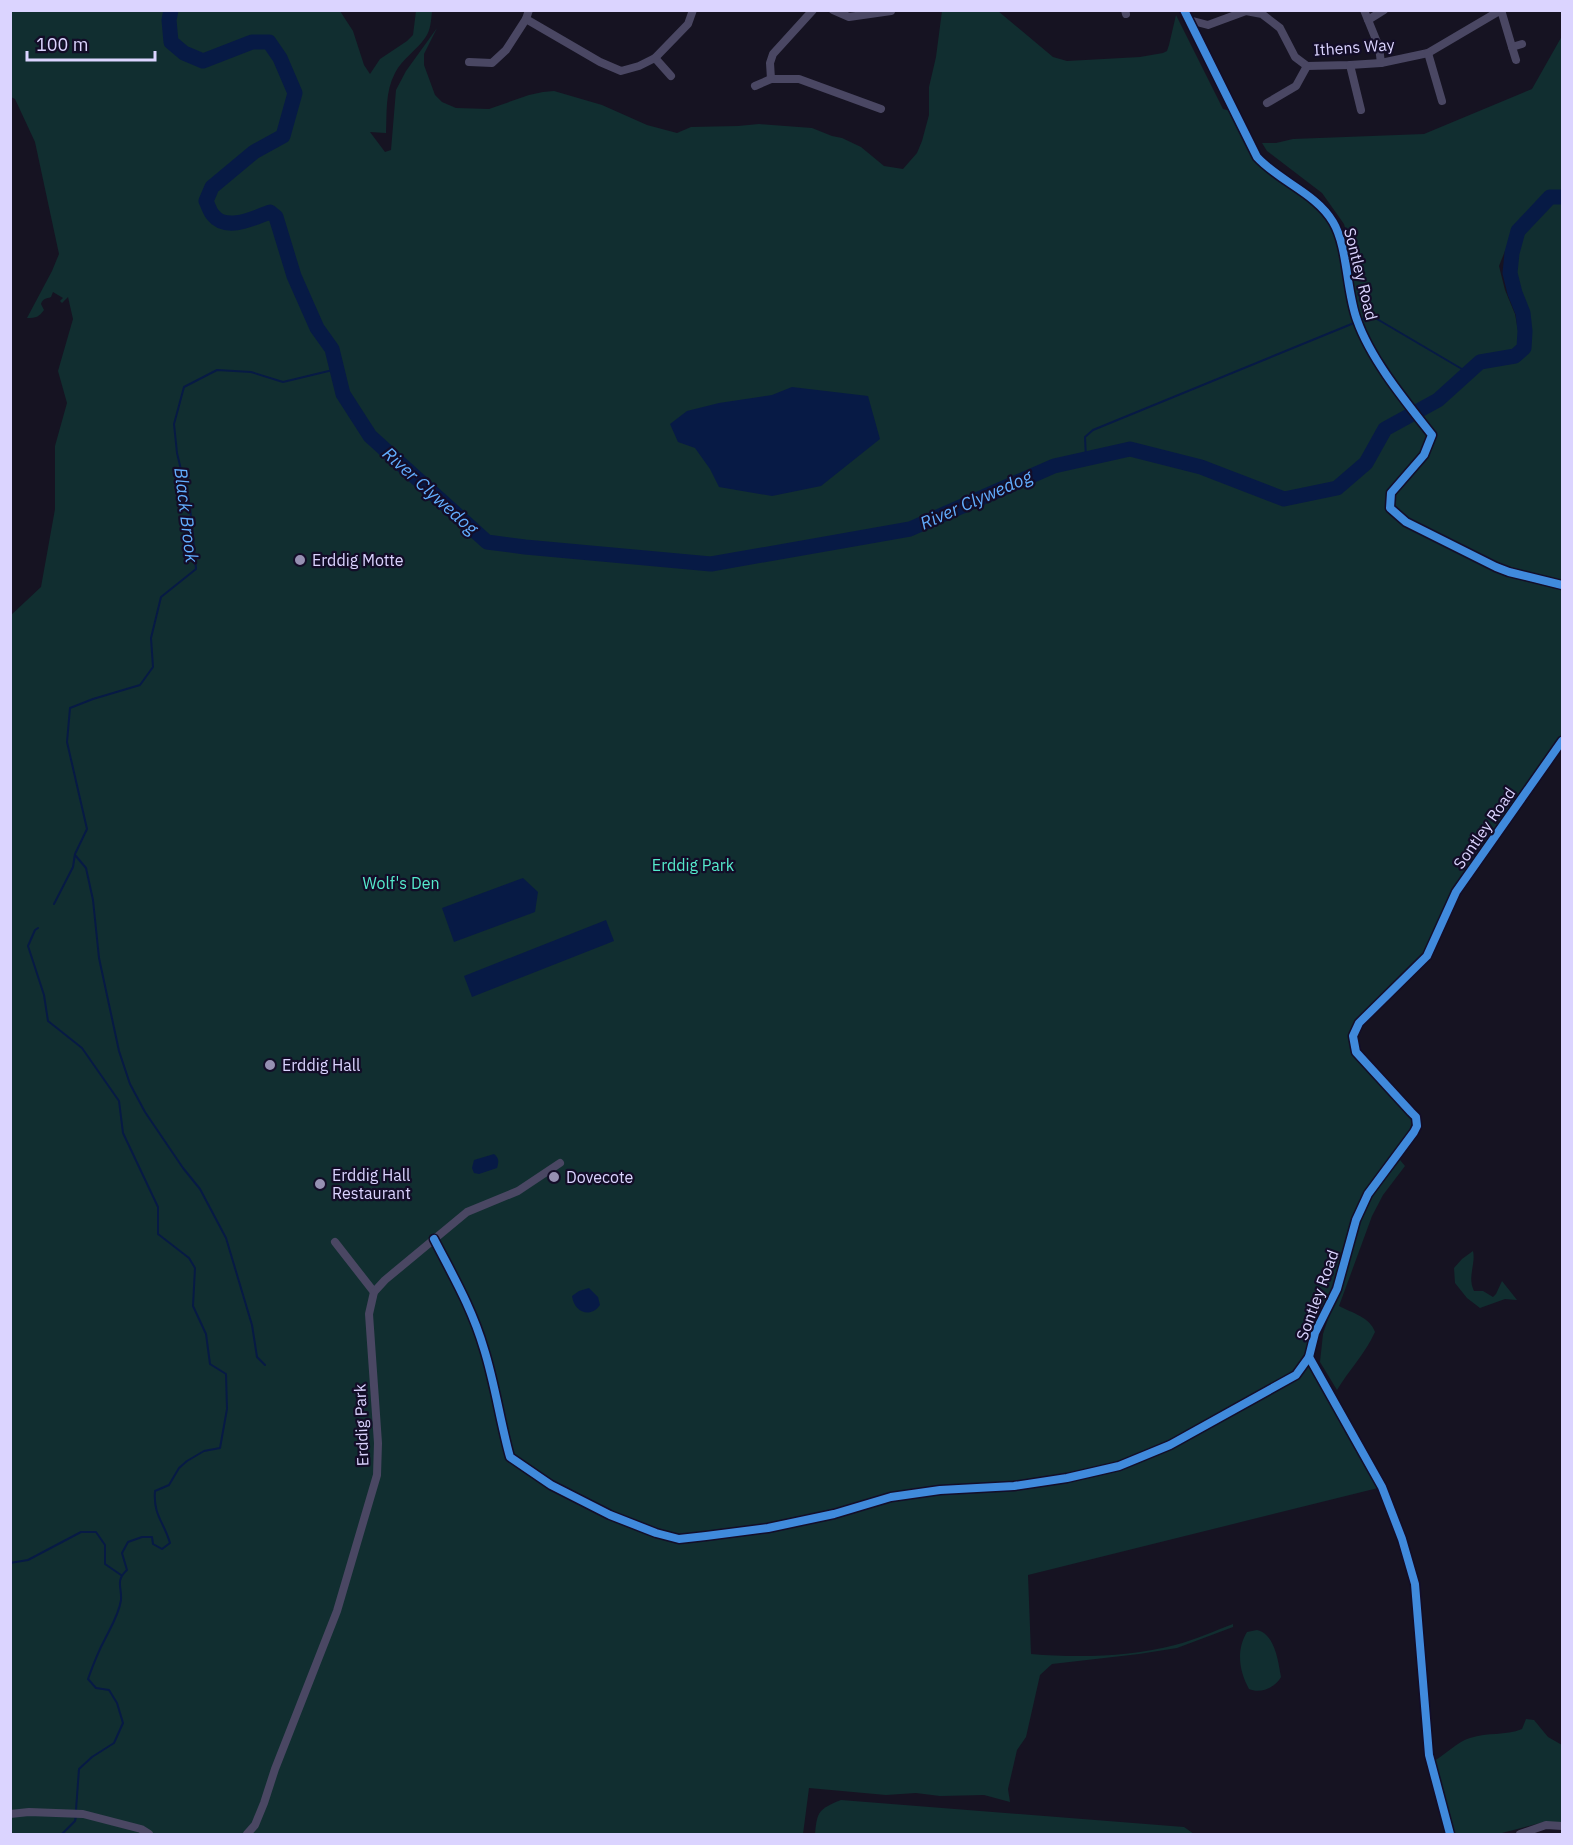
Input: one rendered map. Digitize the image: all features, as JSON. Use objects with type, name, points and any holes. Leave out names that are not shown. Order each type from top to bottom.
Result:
[{"type":"street","points":[[469,62],[492,63],[506,50],[527,15],[600,62],[621,71],[655,58],[688,24],[693,10]]},
{"type":"street","points":[[771,78],[770,63],[773,54],[813,10]]},
{"type":"street","points":[[833,10],[849,17],[891,11]]},
{"type":"street","name":"Sontley Road","points":[[1184,10],[1257,157],[1269,170],[1314,200],[1335,224],[1358,323],[1381,367],[1432,435],[1424,455],[1391,493],[1390,508],[1406,522],[1496,567],[1563,585]]},
{"type":"street","points":[[1364,10],[1379,47],[1380,63]]},
{"type":"street","points":[[1368,20],[1384,10]]},
{"type":"street","points":[[1501,10],[1516,60]]},
{"type":"street","name":"Ithens Way","points":[[1189,20],[1208,25],[1246,11],[1262,14],[1280,28],[1295,57],[1307,66],[1350,65],[1380,63],[1428,53],[1501,10]]},
{"type":"street","points":[[1512,47],[1522,44]]},
{"type":"street","points":[[1428,53],[1442,101]]},
{"type":"street","points":[[655,58],[671,76]]},
{"type":"street","points":[[1350,65],[1361,110]]},
{"type":"street","points":[[1267,103],[1296,86],[1307,66]]},
{"type":"street","points":[[755,86],[771,78],[799,79],[881,109]]},
{"type":"street","name":"Sontley Road","points":[[1450,1834],[1429,1755],[1415,1584],[1402,1539],[1382,1487],[1309,1356],[1315,1333],[1337,1289],[1356,1220],[1368,1194],[1411,1139],[1417,1126],[1416,1117],[1356,1052],[1353,1036],[1359,1023],[1427,956],[1456,892],[1563,741]]},
{"type":"street","points":[[336,1242],[374,1292],[385,1280],[467,1212],[518,1191],[560,1163]]},
{"type":"street","points":[[434,1239],[464,1294],[484,1348],[510,1457],[551,1485],[610,1515],[656,1533],[680,1539],[768,1528],[834,1514],[891,1497],[940,1490],[1014,1486],[1067,1478],[1119,1466],[1170,1445],[1296,1375],[1309,1356]]},
{"type":"street","name":"Erddig Park","points":[[247,1834],[255,1825],[264,1803],[275,1769],[337,1611],[377,1475],[378,1443],[369,1314],[374,1292]]},
{"type":"street","points":[[10,1814],[28,1812],[81,1814],[141,1829],[149,1834]]},
{"type":"street","points":[[1520,1834],[1546,1825],[1563,1826]]},
{"type":"green space","name":"Erddig Park","points":[[11,11],[340,11],[353,31],[364,65],[370,74],[380,59],[413,35],[416,11],[432,11],[427,35],[401,63],[392,80],[387,103],[386,133],[370,132],[385,152],[391,150],[396,90],[406,71],[437,28],[424,54],[424,65],[435,95],[442,102],[456,108],[489,109],[529,95],[554,91],[602,105],[647,125],[677,133],[691,127],[759,124],[812,128],[861,147],[884,166],[903,169],[917,153],[929,115],[929,87],[936,57],[942,11],[998,11],[1053,57],[1067,61],[1140,57],[1163,53],[1167,51],[1176,15],[1223,109],[1235,112],[1257,157],[1295,187],[1335,224],[1357,320],[1381,367],[1415,411],[1415,407],[1384,368],[1362,325],[1353,289],[1349,243],[1344,224],[1322,193],[1267,151],[1262,143],[1293,139],[1424,134],[1532,89],[1562,36],[1562,741],[1456,892],[1427,956],[1359,1023],[1353,1036],[1356,1052],[1411,1112],[1417,1126],[1368,1194],[1337,1289],[1309,1356],[1382,1487],[1028,1575],[1031,1654],[1085,1656],[1140,1652],[1182,1643],[1233,1624],[1233,1627],[1177,1648],[1052,1664],[1040,1675],[1026,1737],[1017,1750],[1008,1789],[1010,1802],[984,1795],[940,1796],[916,1793],[886,1795],[809,1788],[803,1834],[11,1834],[10,616],[41,587],[55,509],[55,446],[67,403],[58,371],[73,319],[68,297],[62,303],[60,301],[63,298],[53,292],[51,297],[42,302],[44,310],[40,314],[27,318],[59,254],[35,142],[15,99],[11,97]],"holes":[[[1505,251],[1516,268],[1527,312],[1518,330],[1499,266]]]},
{"type":"green space","points":[[1400,1160],[1405,1166],[1383,1195],[1372,1216],[1339,1306],[1365,1319],[1375,1332],[1367,1348],[1337,1390],[1320,1362],[1323,1334],[1360,1221],[1372,1196]]},
{"type":"green space","points":[[1473,1251],[1471,1281],[1474,1291],[1483,1291],[1493,1297],[1502,1281],[1517,1300],[1505,1299],[1480,1308],[1467,1298],[1455,1283],[1454,1268]]},
{"type":"green space","points":[[1257,1630],[1272,1642],[1281,1677],[1271,1687],[1258,1691],[1249,1689],[1240,1660],[1241,1646],[1247,1632]]},
{"type":"green space","points":[[1526,1719],[1534,1720],[1548,1737],[1562,1745],[1562,1823],[1544,1822],[1498,1834],[1452,1834],[1434,1761],[1470,1738],[1522,1729]]},
{"type":"green space","points":[[841,1800],[1184,1827],[1194,1834],[815,1834],[820,1812]]},
{"type":"water","points":[[792,387],[868,396],[880,439],[821,486],[772,496],[719,487],[695,448],[678,442],[670,424],[687,411],[719,403],[772,395]]},
{"type":"water","points":[[523,878],[538,892],[535,912],[454,942],[442,908]]},
{"type":"water","points":[[606,920],[614,941],[472,997],[464,976]]},
{"type":"water","points":[[494,1154],[498,1160],[497,1168],[479,1174],[474,1173],[472,1168],[474,1160]]},
{"type":"water","points":[[589,1288],[598,1297],[600,1305],[587,1313],[579,1310],[572,1296]]},
{"type":"waterway","name":"River Clywedog","points":[[171,10],[169,20],[171,42],[184,53],[203,61],[252,42],[269,42],[280,58],[295,93],[283,136],[254,152],[212,187],[206,201],[212,214],[225,223],[240,222],[270,212],[276,217],[294,276],[317,328],[332,349],[343,394],[370,436],[487,542],[711,564],[910,529],[1054,466],[1130,449],[1201,467],[1284,499],[1337,488],[1366,463],[1385,429],[1438,400],[1480,362],[1515,356],[1524,348],[1523,313],[1510,273],[1512,253],[1518,231],[1550,197],[1562,197]]},
{"type":"waterway","points":[[1359,321],[1365,318],[1377,319],[1467,372]]},
{"type":"waterway","points":[[1086,459],[1085,437],[1093,430],[1354,323]]},
{"type":"waterway","name":"Black Brook","points":[[54,904],[73,867],[75,854],[87,829],[67,742],[70,708],[140,685],[153,667],[151,638],[161,597],[196,569],[190,507],[177,453],[174,424],[184,387],[217,370],[251,372],[283,382],[337,369]]},
{"type":"waterway","points":[[75,855],[86,868],[93,900],[99,958],[119,1051],[130,1084],[145,1112],[200,1189],[226,1238],[252,1325],[257,1357],[265,1365]]},
{"type":"waterway","name":"Black Brook","points":[[38,928],[28,946],[44,995],[48,1021],[82,1048],[119,1101],[123,1133],[158,1207],[158,1234],[189,1258],[195,1268],[193,1306],[206,1334],[210,1364],[226,1374],[227,1409],[220,1448],[204,1451],[187,1461],[179,1468],[169,1485],[155,1491],[157,1512],[170,1543],[162,1549],[153,1544],[152,1537],[142,1537],[128,1542],[122,1553],[127,1570],[120,1581],[120,1605],[88,1679],[96,1688],[109,1690],[117,1703],[123,1723],[114,1743],[92,1757],[79,1769],[76,1810]]},
{"type":"waterway","points":[[10,1563],[28,1560],[81,1532],[96,1532],[105,1545],[105,1564],[121,1575]]},
{"type":"waterway","name":"Black Brook","points":[[62,1834],[75,1821],[76,1816]]},
{"type":"cycle path","points":[[1184,10],[1257,157],[1276,174],[1308,195],[1333,222],[1342,244],[1353,308],[1363,335],[1390,380],[1432,435],[1424,455],[1391,493],[1390,508],[1406,522],[1496,567],[1562,585]]},
{"type":"cycle path","points":[[1450,1834],[1429,1755],[1415,1584],[1402,1539],[1382,1487],[1309,1357],[1315,1333],[1337,1289],[1356,1220],[1368,1194],[1417,1126],[1416,1117],[1356,1052],[1353,1036],[1359,1023],[1427,956],[1456,892],[1562,741]]},
{"type":"cycle path","points":[[434,1239],[462,1292],[479,1334],[510,1457],[551,1485],[610,1515],[656,1533],[679,1539],[768,1528],[834,1514],[891,1497],[940,1490],[1014,1486],[1067,1478],[1119,1466],[1170,1445],[1296,1375],[1309,1357]]},
{"type":"place","name":"Erddig Motte","points":[[300,560]]},
{"type":"place","name":"Erddig Hall","points":[[270,1065]]},
{"type":"place","name":"Dovecote","points":[[554,1177]]},
{"type":"place","name":"Erddig Hall Restaurant","points":[[320,1184]]},
{"type":"park label","name":"Wolf's Den","points":[[401,883]]}]
